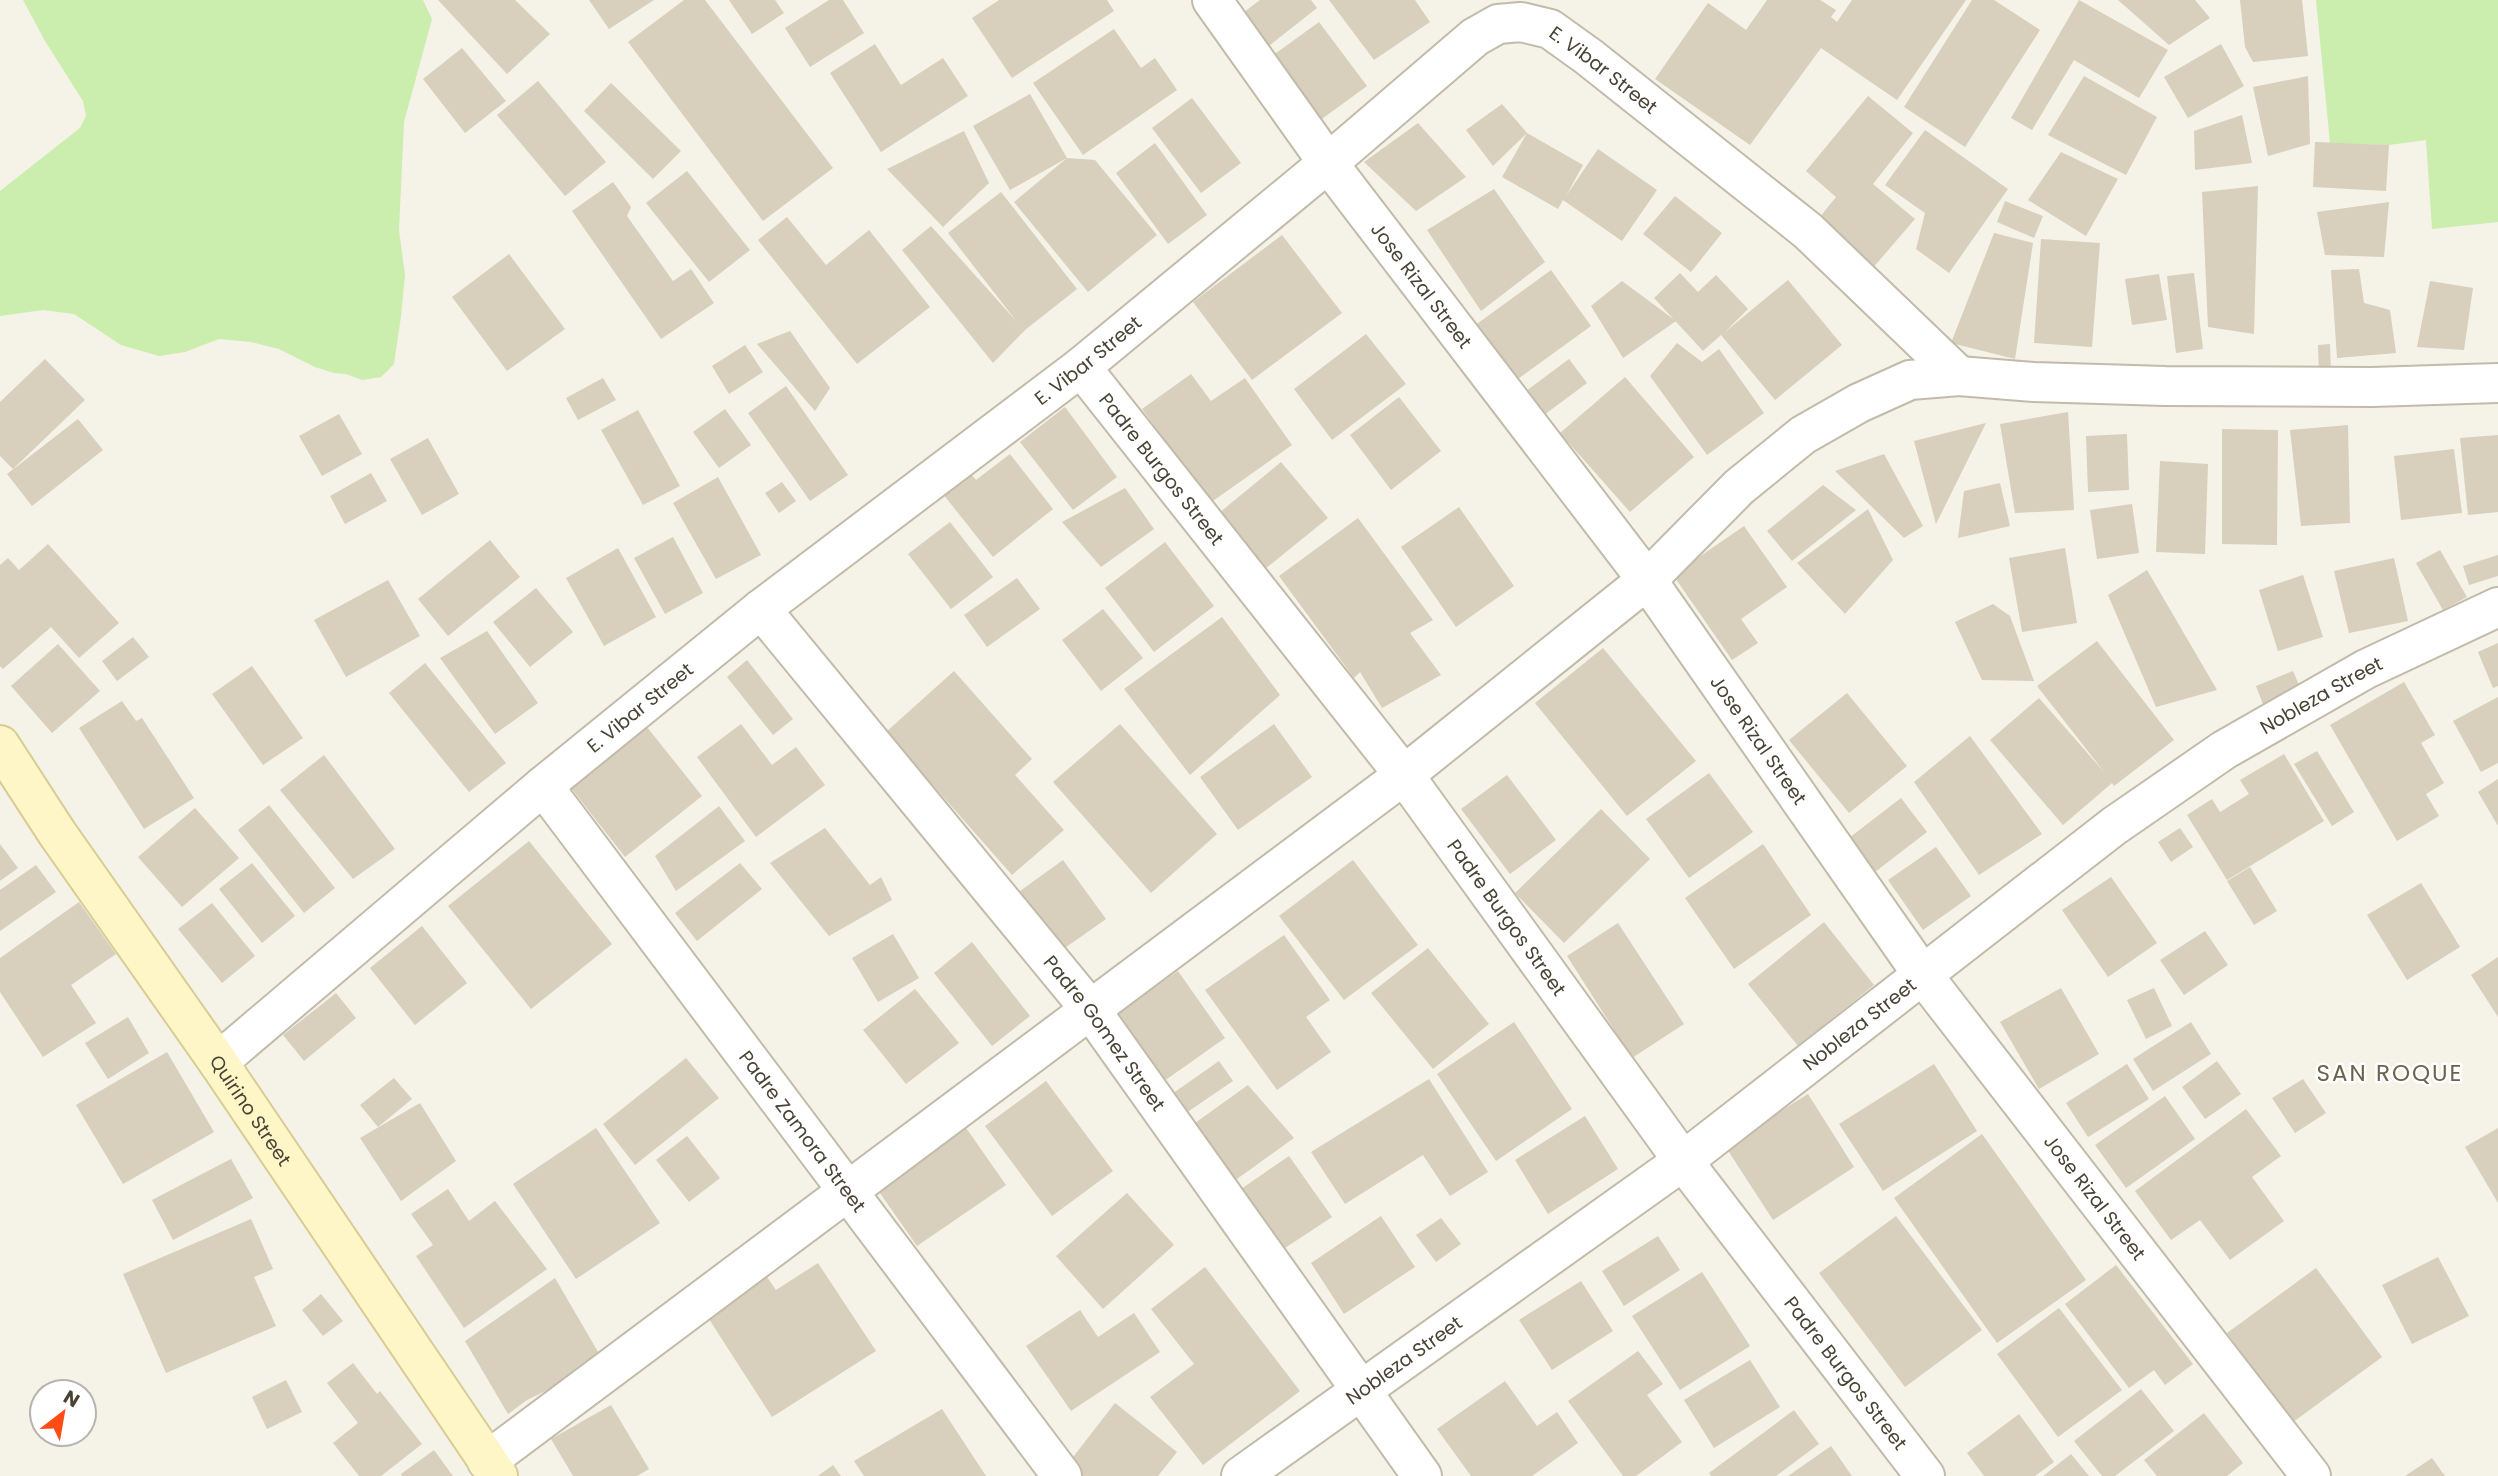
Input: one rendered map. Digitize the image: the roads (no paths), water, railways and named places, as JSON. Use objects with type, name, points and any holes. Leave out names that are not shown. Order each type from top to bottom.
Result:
[{"type":"main road","name":"Quirino Street","points":[[0,745],[57,833],[218,1062],[492,1468]]},
{"type":"street","name":"Jose Rizal Street","points":[[1212,0],[1328,163],[1647,580],[1922,974],[2311,1476]]},
{"type":"street","name":"E. Vibar Street","points":[[218,1062],[543,786],[761,609],[1081,368],[1475,37],[1498,24],[1521,22],[1550,29],[1590,57],[1808,231],[1959,376]]},
{"type":"street","name":"Padre Burgos Street","points":[[1081,368],[1404,775],[1683,1161],[1925,1476]]},
{"type":"street","points":[[492,1468],[847,1190],[1404,775],[1647,580],[1739,487],[1803,435],[1859,403],[1910,380],[1959,376],[2034,382],[2179,386],[2372,387],[2498,383]]},
{"type":"street","name":"Nobleza Street","points":[[1241,1476],[1683,1161],[2113,826],[2224,750],[2366,669],[2498,607]]},
{"type":"street","name":"Padre Gomez Street","points":[[761,609],[1090,1009],[1422,1476]]},
{"type":"street","name":"Padre Zamora Street","points":[[543,786],[1062,1476]]},
{"type":"district","name":"SAN ROQUE","points":[[2390,1073]]}]
